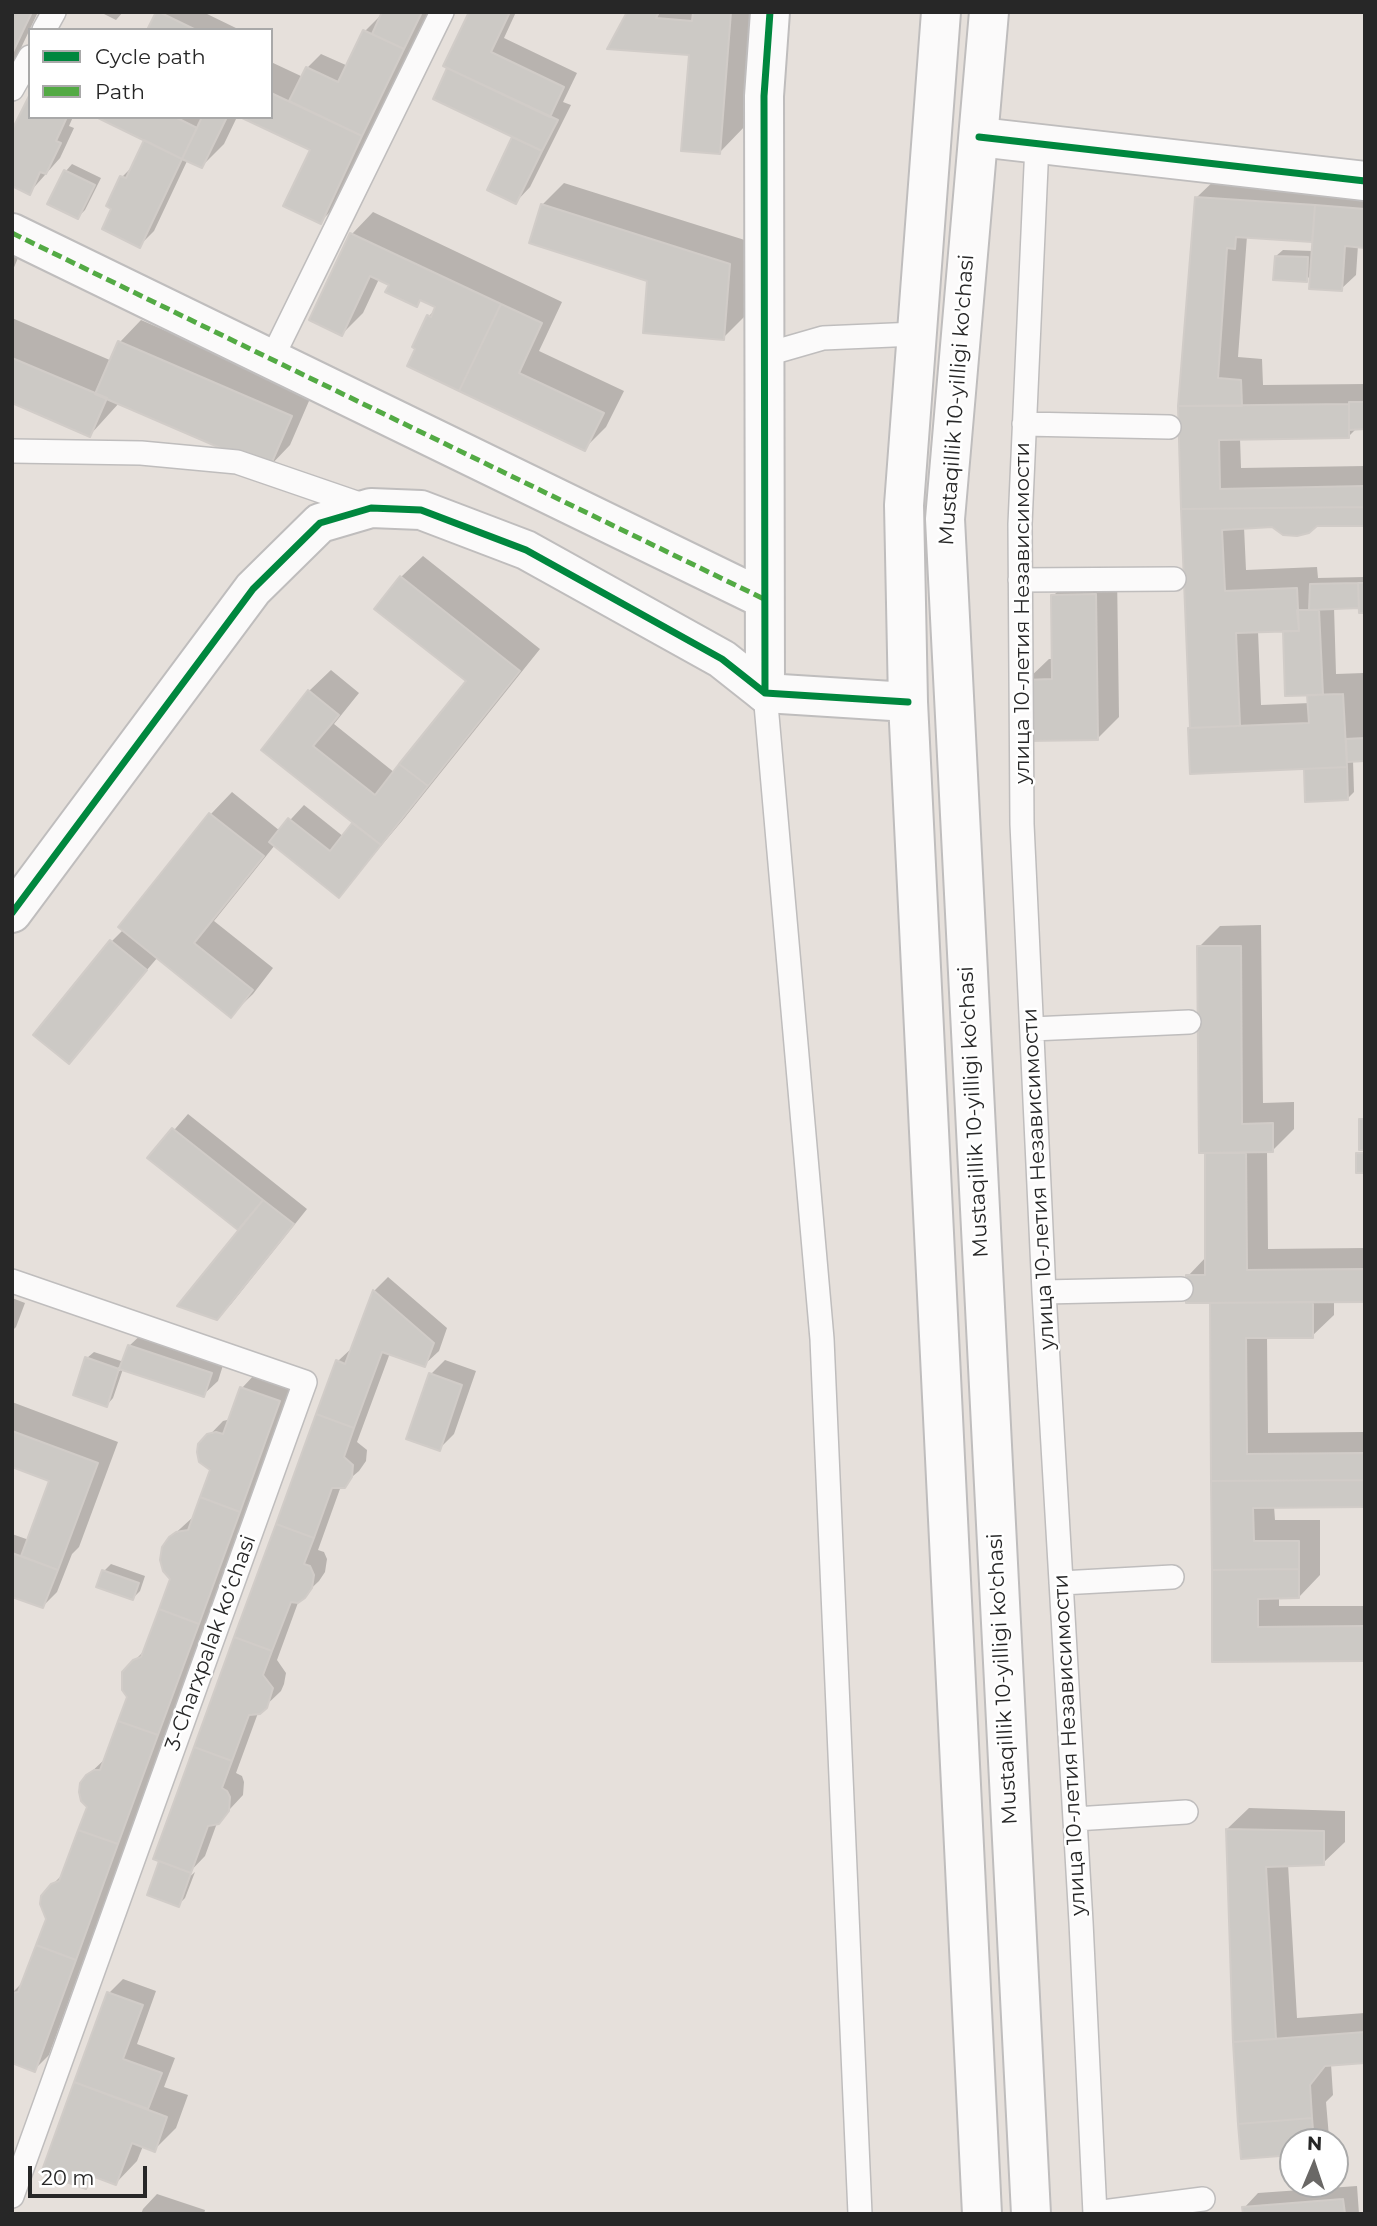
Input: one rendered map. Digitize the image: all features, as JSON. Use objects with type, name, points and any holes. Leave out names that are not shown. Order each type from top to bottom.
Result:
[{"type":"main road","points":[[765,693],[764,96],[770,12]]},
{"type":"main road","name":"Mustaqillik 10-yilligi ko'chasi","points":[[941,12],[904,505],[908,702],[982,2214]]},
{"type":"main road","name":"Mustaqillik 10-yilligi ko'chasi","points":[[989,12],[945,519],[1031,2214]]},
{"type":"main road","points":[[979,137],[1365,181]]},
{"type":"main road","points":[[12,233],[764,599]]},
{"type":"main road","points":[[12,913],[253,589],[320,523],[371,508],[421,510],[526,550],[722,659],[765,693],[908,702]]},
{"type":"lane","points":[[45,28],[54,12]]},
{"type":"lane","points":[[272,358],[442,12]]},
{"type":"lane","points":[[12,89],[28,61]]},
{"type":"lane","name":"улица 10-летия Независимости","points":[[1037,144],[1020,580],[1022,824],[1044,1292],[1095,2213]]},
{"type":"lane","points":[[764,355],[823,338],[916,334]]},
{"type":"lane","points":[[1024,424],[1170,427]]},
{"type":"lane","points":[[12,451],[141,453],[237,462],[371,508]]},
{"type":"lane","points":[[1020,580],[1174,579]]},
{"type":"lane","points":[[765,693],[822,1339],[860,2214]]},
{"type":"lane","points":[[1032,1029],[1189,1022]]},
{"type":"lane","name":"3-Charxpalak koʻchasi","points":[[12,1281],[305,1382],[12,2196]]},
{"type":"lane","points":[[1044,1292],[1181,1289]]},
{"type":"lane","points":[[1060,1583],[1172,1577]]},
{"type":"lane","points":[[1075,1819],[1186,1812]]},
{"type":"lane","points":[[1095,2213],[1203,2199]]},
{"type":"building","points":[[12,12],[32,12],[12,54]]},
{"type":"building","points":[[156,12],[159,12],[192,28],[148,28]]},
{"type":"building","points":[[382,12],[422,12],[404,49],[372,34]]},
{"type":"building","points":[[469,12],[510,12],[491,52],[564,87],[550,117],[443,66]]},
{"type":"building","points":[[627,12],[659,12],[656,18],[692,21],[693,12],[731,12],[720,154],[681,151],[689,55],[607,49]]},
{"type":"building","points":[[363,30],[404,49],[362,136],[289,101],[306,67],[338,82]]},
{"type":"building","points":[[447,68],[558,120],[542,151],[433,99]]},
{"type":"building","points":[[273,94],[362,136],[321,224],[283,206],[310,150],[244,119],[273,119]]},
{"type":"building","points":[[28,98],[28,119],[66,119],[56,141],[61,143],[46,174],[40,172],[30,195],[12,186],[12,130]]},
{"type":"building","points":[[100,119],[179,119],[197,128],[182,159]]},
{"type":"building","points":[[201,119],[226,119],[202,168],[182,159]]},
{"type":"building","points":[[512,137],[542,151],[516,204],[487,190]]},
{"type":"building","points":[[144,140],[182,159],[140,248],[102,229],[111,209],[106,206],[120,176],[126,178]]},
{"type":"building","points":[[64,170],[95,185],[78,219],[47,204]]},
{"type":"building","points":[[1195,197],[1315,205],[1312,242],[1236,237],[1235,249],[1227,248],[1218,378],[1241,380],[1242,406],[1178,406]]},
{"type":"building","points":[[541,204],[730,264],[724,340],[643,333],[647,281],[529,243]]},
{"type":"building","points":[[1315,205],[1365,209],[1365,248],[1345,246],[1342,291],[1309,289]]},
{"type":"building","points":[[350,233],[501,304],[459,391],[407,366],[415,349],[412,347],[427,315],[431,317],[435,307],[420,300],[417,307],[385,292],[389,285],[370,276],[342,336],[309,320]]},
{"type":"building","points":[[1275,256],[1308,257],[1307,282],[1273,280]]},
{"type":"building","points":[[501,304],[542,323],[519,373],[604,413],[585,451],[459,391]]},
{"type":"building","points":[[118,341],[292,416],[269,469],[95,394]]},
{"type":"building","points":[[12,358],[107,398],[90,437],[12,403]]},
{"type":"building","points":[[1349,402],[1365,402],[1365,429],[1349,430]]},
{"type":"building","points":[[1349,404],[1349,438],[1219,440],[1220,489],[1365,486],[1365,507],[1181,509],[1178,406]]},
{"type":"building","points":[[1365,507],[1365,526],[1317,526],[1309,533],[1297,536],[1283,535],[1272,527],[1222,530],[1225,591],[1297,588],[1299,631],[1236,633],[1240,726],[1190,728],[1181,509]]},
{"type":"building","points":[[400,576],[520,671],[428,786],[399,764],[466,681],[374,609]]},
{"type":"building","points":[[1358,583],[1365,583],[1365,613],[1359,613]]},
{"type":"building","points":[[1358,583],[1359,608],[1309,610],[1310,584]]},
{"type":"building","points":[[1096,594],[1098,740],[1026,741],[1025,680],[1052,679],[1051,595]]},
{"type":"building","points":[[1297,610],[1319,610],[1323,695],[1285,696],[1283,631],[1299,631]]},
{"type":"building","points":[[308,690],[339,715],[313,746],[375,795],[399,764],[428,786],[381,845],[261,750]]},
{"type":"building","points":[[1343,694],[1347,767],[1190,774],[1188,728],[1309,723],[1307,695]]},
{"type":"building","points":[[1365,738],[1365,761],[1347,762],[1346,739]]},
{"type":"building","points":[[1347,767],[1348,800],[1305,802],[1304,769]]},
{"type":"building","points":[[209,813],[264,856],[194,943],[253,990],[231,1018],[118,927]]},
{"type":"building","points":[[288,818],[330,851],[352,823],[381,845],[339,898],[269,842]]},
{"type":"building","points":[[110,940],[147,970],[69,1064],[33,1035]]},
{"type":"building","points":[[1197,946],[1241,946],[1242,1124],[1273,1123],[1273,1152],[1199,1153]]},
{"type":"building","points":[[1359,1119],[1365,1119],[1365,1150],[1359,1150]]},
{"type":"building","points":[[172,1128],[263,1200],[238,1230],[147,1158]]},
{"type":"building","points":[[1205,1153],[1246,1153],[1247,1270],[1365,1269],[1365,1302],[1186,1303],[1186,1275],[1205,1275]]},
{"type":"building","points":[[1356,1153],[1365,1153],[1365,1173],[1356,1173]]},
{"type":"building","points":[[263,1200],[294,1224],[217,1320],[177,1306]]},
{"type":"building","points":[[373,1290],[434,1343],[425,1367],[382,1352],[354,1428],[316,1414],[336,1360],[345,1364]]},
{"type":"building","points":[[1313,1302],[1313,1338],[1246,1338],[1247,1454],[1364,1453],[1364,1480],[1211,1481],[1210,1303]]},
{"type":"building","points":[[128,1345],[212,1373],[204,1397],[119,1369]]},
{"type":"building","points":[[85,1357],[119,1369],[107,1407],[73,1395]]},
{"type":"building","points":[[429,1373],[462,1385],[440,1451],[406,1439]]},
{"type":"building","points":[[240,1387],[280,1401],[240,1512],[200,1497],[210,1470],[199,1462],[197,1452],[198,1444],[207,1434],[223,1434]]},
{"type":"building","points":[[316,1414],[354,1428],[344,1457],[353,1465],[352,1477],[345,1488],[332,1488],[314,1538],[276,1524]]},
{"type":"building","points":[[12,1431],[98,1463],[58,1570],[21,1556],[49,1481],[12,1467]]},
{"type":"building","points":[[1364,1480],[1365,1507],[1253,1508],[1254,1541],[1299,1541],[1299,1569],[1212,1570],[1211,1481]]},
{"type":"building","points":[[200,1497],[240,1512],[199,1624],[159,1609],[170,1579],[163,1571],[160,1560],[162,1547],[176,1532],[188,1530]]},
{"type":"building","points":[[276,1524],[314,1538],[304,1564],[310,1566],[314,1575],[312,1588],[305,1598],[298,1603],[291,1602],[272,1651],[234,1637]]},
{"type":"building","points":[[12,1553],[58,1570],[43,1608],[12,1597]]},
{"type":"building","points":[[1299,1569],[1299,1598],[1258,1599],[1258,1627],[1365,1626],[1365,1661],[1212,1662],[1212,1570]]},
{"type":"building","points":[[102,1570],[139,1583],[133,1600],[96,1587]]},
{"type":"building","points":[[159,1609],[199,1624],[158,1735],[118,1721],[127,1697],[122,1690],[122,1672],[133,1660],[141,1657]]},
{"type":"building","points":[[234,1637],[272,1651],[263,1675],[273,1688],[267,1708],[260,1714],[249,1715],[232,1761],[194,1747]]},
{"type":"building","points":[[118,1721],[158,1735],[118,1844],[78,1830],[87,1807],[81,1801],[80,1783],[86,1775],[100,1770]]},
{"type":"building","points":[[194,1747],[232,1761],[222,1788],[230,1797],[229,1811],[219,1824],[208,1826],[191,1873],[153,1859]]},
{"type":"building","points":[[1226,1829],[1324,1831],[1324,1865],[1266,1867],[1276,2039],[1233,2042]]},
{"type":"building","points":[[78,1830],[118,1844],[76,1960],[36,1945],[46,1919],[40,1904],[41,1896],[51,1884],[59,1881]]},
{"type":"building","points":[[159,1861],[191,1873],[179,1907],[147,1895]]},
{"type":"building","points":[[36,1945],[76,1960],[35,2072],[12,2063],[12,1993],[18,1992]]},
{"type":"building","points":[[107,1992],[143,2005],[123,2059],[162,2073],[148,2109],[74,2082]]},
{"type":"building","points":[[1365,2032],[1365,2063],[1325,2066],[1310,2085],[1312,2118],[1238,2124],[1233,2042]]},
{"type":"building","points":[[74,2082],[167,2117],[155,2152],[132,2143],[116,2185],[92,2176],[86,2189],[41,2173]]},
{"type":"building","points":[[1312,2118],[1313,2128],[1279,2128],[1279,2156],[1241,2159],[1238,2124]]},
{"type":"building","points":[[1343,2199],[1345,2214],[1243,2214],[1242,2207]]},
{"type":"marked path","points":[[12,233],[764,599]]},
{"type":"cycle path","points":[[765,693],[764,96],[770,12]]},
{"type":"cycle path","points":[[979,137],[1365,181]]},
{"type":"cycle path","points":[[12,913],[253,589],[320,523],[371,508],[421,510],[526,550],[722,659],[765,693],[908,702]]}]
